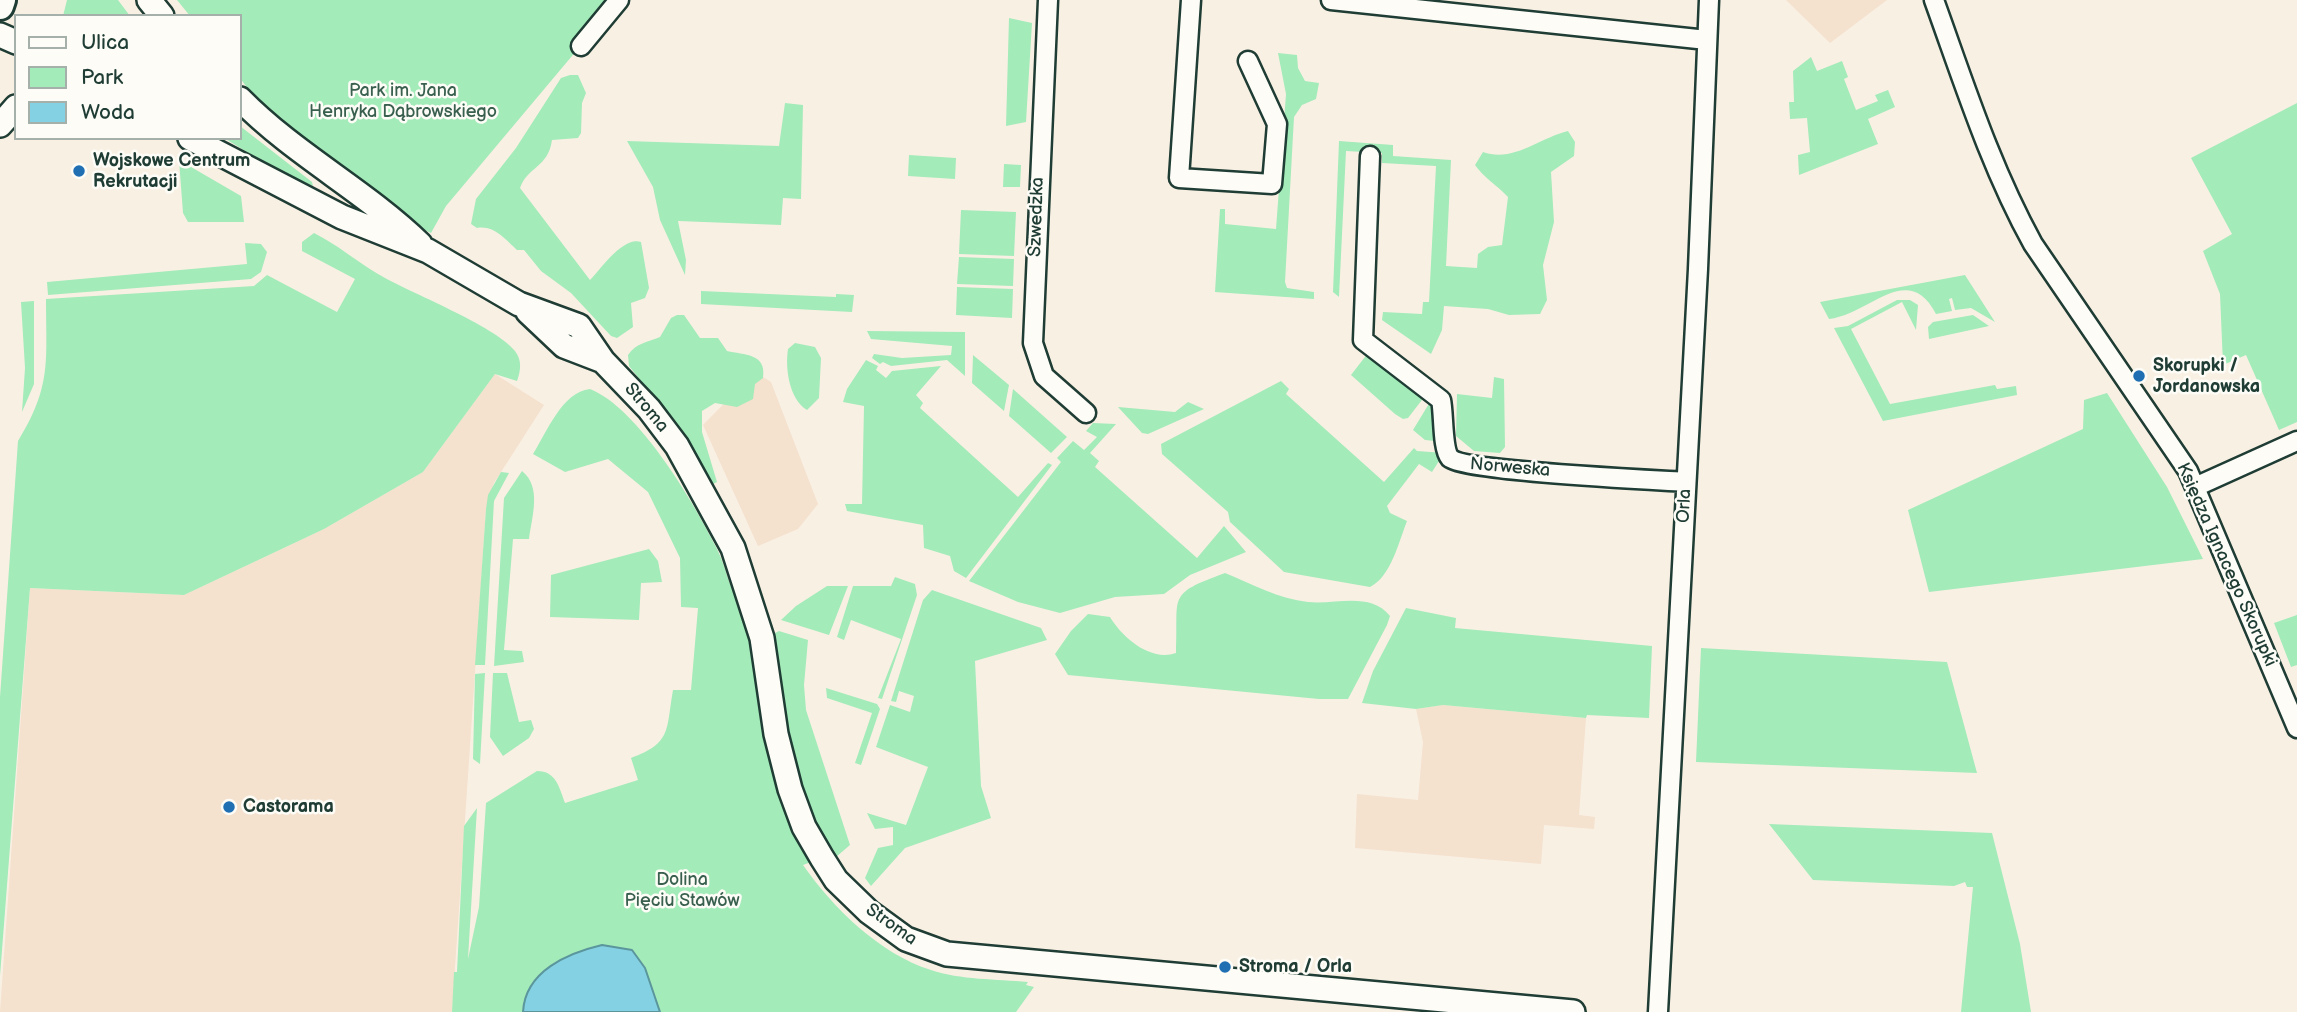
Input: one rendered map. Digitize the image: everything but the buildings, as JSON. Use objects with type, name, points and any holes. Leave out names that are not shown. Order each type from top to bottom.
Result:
[{"type":"main road","points":[[0,6],[2,0]]},
{"type":"street","points":[[149,0],[160,14]]},
{"type":"street","points":[[581,46],[619,0]]},
{"type":"street","name":"Szwedzka","points":[[1048,0],[1032,343],[1044,376],[1086,413]]},
{"type":"street","points":[[1191,0],[1179,178],[1272,184],[1277,124],[1248,61]]},
{"type":"street","points":[[1331,0],[1707,40]]},
{"type":"street","name":"Orla","points":[[1658,1012],[1709,0]]},
{"type":"street","name":"Księdza Ignacego Skorupki","points":[[1934,0],[1992,163],[2011,204],[2033,244],[2151,414],[2195,486],[2297,728]]},
{"type":"street","name":"Stroma","points":[[242,101],[287,143],[383,209],[428,251]]},
{"type":"street","points":[[0,125],[14,109]]},
{"type":"street","name":"Stroma","points":[[194,140],[342,217],[428,251],[519,304],[579,326],[603,361],[649,409],[677,446],[708,496],[733,548],[756,614],[776,734],[790,789],[804,827],[836,880],[869,912],[906,939],[947,954],[1573,1012]]},
{"type":"street","name":"Norweska","points":[[1370,156],[1363,340],[1441,400],[1446,450],[1455,461],[1504,468],[1686,482]]},
{"type":"street","points":[[2195,486],[2297,441]]},
{"type":"shaded area","points":[[1786,0],[1887,0],[1830,43]]},
{"type":"shaded area","points":[[755,372],[771,382],[818,504],[798,529],[758,546],[703,425]]},
{"type":"shaded area","name":"Castorama","points":[[495,374],[544,405],[494,483],[486,509],[452,1012],[0,1012],[30,588],[184,595],[324,529],[423,472]]},
{"type":"shaded area","points":[[1443,705],[1586,718],[1579,815],[1595,817],[1594,829],[1544,825],[1541,864],[1355,848],[1357,794],[1418,800],[1423,742],[1416,709]]},
{"type":"green space","points":[[67,0],[118,0],[128,14],[64,14]]},
{"type":"green space","name":"Park im. Jana Henryka Dąbrowskiego","points":[[177,0],[619,0],[446,206],[431,233],[383,210],[287,143],[242,81],[242,14],[188,14]]},
{"type":"green space","points":[[1009,18],[1032,23],[1026,122],[1006,126]]},
{"type":"green space","points":[[1278,53],[1297,55],[1298,68],[1305,81],[1319,83],[1316,99],[1302,105],[1294,117],[1285,282],[1287,288],[1314,292],[1314,299],[1215,292],[1220,209],[1225,209],[1225,224],[1276,229],[1286,94]]},
{"type":"green space","points":[[1811,57],[1817,71],[1842,61],[1848,77],[1844,79],[1856,110],[1878,101],[1875,95],[1888,90],[1895,107],[1868,119],[1878,144],[1799,175],[1798,155],[1810,152],[1807,118],[1790,119],[1789,102],[1794,102],[1793,71]]},
{"type":"green space","points":[[578,75],[586,93],[582,103],[581,133],[578,138],[552,140],[542,162],[528,175],[520,188],[590,280],[620,248],[634,241],[641,242],[649,288],[645,298],[631,303],[633,327],[617,338],[611,336],[571,293],[541,271],[524,250],[517,250],[494,231],[471,224],[476,199],[516,148],[561,78]]},
{"type":"green space","points":[[785,103],[803,105],[801,199],[783,198],[781,225],[678,221],[686,260],[685,275],[660,220],[653,187],[627,141],[779,146]]},
{"type":"green space","points":[[2297,103],[2297,422],[2279,430],[2246,355],[2223,365],[2220,294],[2203,251],[2232,234],[2191,158]]},
{"type":"green space","points":[[242,128],[312,182],[313,186],[278,171],[227,140],[242,140]]},
{"type":"green space","points":[[1568,131],[1575,142],[1574,156],[1551,172],[1554,222],[1543,265],[1547,300],[1540,314],[1509,315],[1488,309],[1444,306],[1442,330],[1431,354],[1382,320],[1383,312],[1422,314],[1423,302],[1429,302],[1436,166],[1382,163],[1382,153],[1346,151],[1339,297],[1333,292],[1339,141],[1393,145],[1393,156],[1451,160],[1446,266],[1477,268],[1478,254],[1488,247],[1502,245],[1508,197],[1475,165],[1483,152],[1494,155],[1515,152]]},
{"type":"green space","points":[[909,155],[956,158],[955,179],[908,176]]},
{"type":"green space","points":[[179,160],[241,196],[244,222],[188,222],[183,213]]},
{"type":"green space","points":[[1004,164],[1021,165],[1020,187],[1003,187]]},
{"type":"green space","points":[[961,210],[1016,212],[1014,256],[959,254]]},
{"type":"green space","points":[[314,233],[392,282],[471,320],[504,341],[519,358],[517,381],[495,374],[423,472],[324,529],[184,595],[30,588],[0,976],[0,697],[18,441],[37,404],[45,373],[46,299],[254,286],[267,275],[337,312],[355,279],[302,251],[302,242]]},
{"type":"green space","points":[[245,243],[261,244],[267,252],[261,272],[251,279],[48,295],[47,282],[247,264]]},
{"type":"green space","points":[[959,257],[1014,259],[1013,286],[957,284]]},
{"type":"green space","points":[[1965,275],[1995,322],[1971,308],[1955,310],[1952,298],[1949,299],[1952,311],[1936,314],[1925,299],[1913,291],[1887,294],[1844,315],[1829,319],[1820,302]]},
{"type":"green space","points":[[957,287],[1013,289],[1012,318],[956,315]]},
{"type":"green space","points":[[701,291],[836,297],[836,294],[854,295],[852,312],[701,304]]},
{"type":"green space","points":[[1897,300],[1910,300],[1918,305],[1916,330],[1902,302],[1851,329],[1890,404],[1995,385],[1997,389],[2016,386],[2017,395],[1883,421],[1834,328],[1848,326]]},
{"type":"green space","points":[[34,301],[34,384],[22,412],[25,368],[21,302]]},
{"type":"green space","points":[[684,315],[700,338],[718,338],[727,351],[753,357],[758,360],[763,370],[763,378],[755,384],[753,399],[737,407],[715,403],[702,411],[702,432],[717,482],[713,484],[707,479],[682,432],[629,366],[628,355],[631,351],[642,343],[660,337],[671,318]]},
{"type":"green space","points":[[1973,315],[1989,326],[1929,339],[1928,327],[1933,322]]},
{"type":"green space","points":[[867,331],[965,332],[965,376],[947,360],[891,366],[883,362],[880,364],[872,358],[874,354],[902,358],[951,355],[952,346],[871,339]]},
{"type":"green space","points":[[795,343],[815,347],[821,358],[819,398],[807,410],[792,391],[788,374],[788,349]]},
{"type":"green space","points":[[1368,353],[1425,396],[1408,418],[1403,419],[1395,414],[1351,375]]},
{"type":"green space","points":[[973,355],[1009,385],[1004,411],[972,383]]},
{"type":"green space","points":[[866,360],[878,366],[876,370],[886,378],[892,371],[941,366],[916,395],[923,403],[920,408],[1018,497],[1048,463],[1052,465],[966,578],[954,571],[950,556],[924,548],[923,525],[847,511],[845,504],[862,504],[864,406],[843,402],[847,389]]},
{"type":"green space","points":[[1494,377],[1504,379],[1505,447],[1500,453],[1474,451],[1456,436],[1457,394],[1492,398]]},
{"type":"green space","points":[[1281,381],[1289,389],[1286,394],[1384,482],[1414,448],[1417,451],[1444,453],[1432,472],[1419,464],[1387,506],[1390,513],[1407,521],[1389,567],[1370,587],[1284,572],[1230,522],[1228,512],[1162,454],[1161,444]]},
{"type":"green space","name":"Dolina Pięciu Stawów","points":[[590,389],[608,399],[627,415],[662,458],[706,528],[738,598],[756,614],[768,673],[822,858],[803,865],[828,897],[859,928],[912,963],[954,976],[1028,982],[1026,985],[1034,987],[1016,1012],[452,1012],[454,972],[457,972],[464,826],[477,808],[468,959],[479,907],[486,803],[537,771],[553,777],[565,803],[638,780],[631,758],[654,747],[665,733],[673,690],[691,690],[698,608],[681,607],[680,558],[648,492],[608,459],[565,472],[533,454],[563,405],[571,397]]},
{"type":"green space","points":[[1013,389],[1067,437],[1051,453],[1009,416]]},
{"type":"green space","points":[[2107,393],[2167,487],[2203,559],[1929,592],[1908,510],[2083,429],[2084,400]]},
{"type":"green space","points":[[1188,402],[1204,409],[1148,434],[1142,433],[1118,407],[1175,412]]},
{"type":"green space","points":[[1430,402],[1435,420],[1435,441],[1425,440],[1413,430]]},
{"type":"green space","points":[[1093,423],[1116,424],[1090,453],[1099,461],[1095,467],[1197,558],[1224,526],[1246,552],[1190,575],[1164,594],[1115,597],[1060,613],[1018,602],[969,581],[1061,462],[1057,458],[1073,441],[1084,450],[1097,437],[1086,431]]},
{"type":"green space","points":[[522,471],[532,485],[533,512],[529,539],[513,539],[504,650],[522,651],[524,662],[494,666],[504,498]]},
{"type":"green space","points":[[501,472],[509,473],[494,501],[485,665],[475,665],[486,509],[488,495]]},
{"type":"green space","points":[[649,549],[658,561],[662,582],[641,583],[639,620],[550,617],[551,575]]},
{"type":"green space","points":[[1225,573],[1287,598],[1308,602],[1363,601],[1382,608],[1390,616],[1348,699],[1319,699],[1068,675],[1055,654],[1071,631],[1088,614],[1110,617],[1129,640],[1147,651],[1166,655],[1176,653],[1179,600],[1192,587]]},
{"type":"green space","points":[[895,577],[915,584],[917,595],[882,699],[878,698],[901,639],[851,620],[844,640],[837,637],[853,586],[891,586]]},
{"type":"green space","points":[[827,586],[848,586],[829,635],[781,620],[796,606]]},
{"type":"green space","points":[[932,590],[1041,628],[1047,640],[975,661],[981,786],[991,818],[905,848],[871,886],[865,878],[878,848],[893,845],[893,827],[875,829],[867,813],[906,825],[928,767],[876,747],[890,705],[910,712],[914,696],[899,691],[896,702],[891,701],[923,600]]},
{"type":"green space","points":[[1406,608],[1456,618],[1455,628],[1652,646],[1649,718],[1587,715],[1586,718],[1443,705],[1416,709],[1362,703],[1373,671]]},
{"type":"green space","points":[[2297,615],[2297,665],[2291,667],[2274,623]]},
{"type":"green space","points":[[779,631],[808,640],[804,685],[806,710],[850,845],[836,857],[818,826],[793,755],[774,639],[775,633]]},
{"type":"green space","points":[[1701,648],[1947,662],[1977,773],[1696,762]]},
{"type":"green space","points":[[485,673],[480,764],[473,759],[475,674]]},
{"type":"green space","points":[[493,673],[507,673],[519,722],[531,720],[534,729],[529,738],[503,756],[490,737]]},
{"type":"green space","points":[[826,688],[877,704],[880,709],[861,765],[855,763],[872,713],[827,698]]},
{"type":"green space","points":[[1769,824],[1992,833],[2020,944],[2031,1012],[1961,1012],[1973,887],[1967,887],[1965,882],[1954,886],[1813,880]]},
{"type":"water","points":[[602,945],[632,950],[645,968],[660,1012],[523,1012],[531,985],[550,966],[576,953]]},
{"type":"place","name":"Wojskowe Centrum Rekrutacji","points":[[79,171]]},
{"type":"place","name":"Skorupki / Jordanowska","points":[[2139,376]]},
{"type":"place","name":"Castorama","points":[[229,807]]},
{"type":"place","name":"Stroma / Orla","points":[[1225,967]]}]
